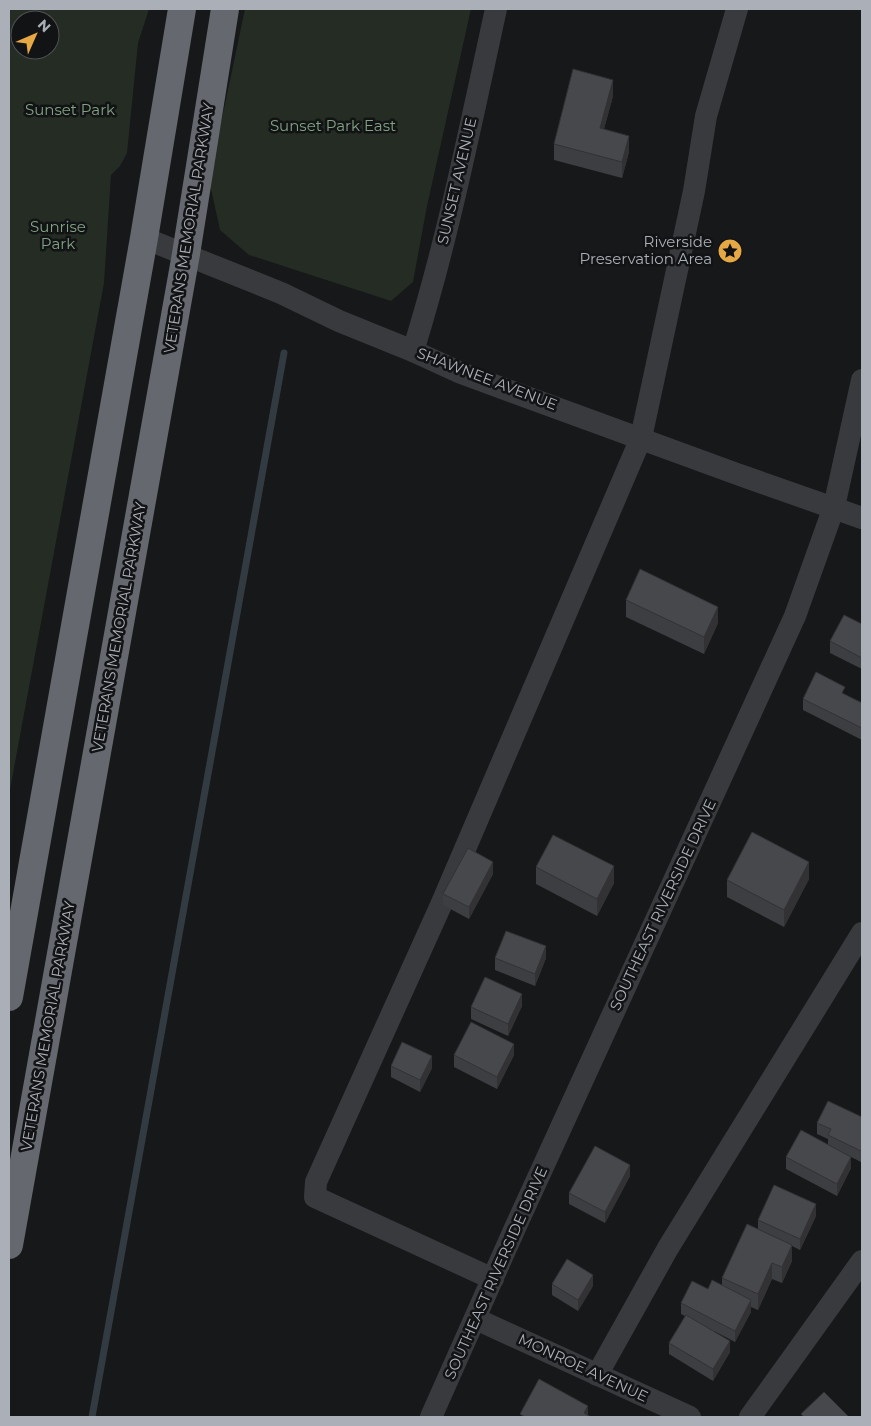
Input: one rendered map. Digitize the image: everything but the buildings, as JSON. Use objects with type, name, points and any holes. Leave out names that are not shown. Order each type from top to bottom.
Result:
[{"type":"highway","points":[[9,998],[144,238],[182,9]]},
{"type":"highway","name":"VETERANS MEMORIAL PARKWAY","points":[[9,1245],[186,254],[225,9]]},
{"type":"street","name":"SUNSET AVENUE","points":[[413,351],[430,298],[445,237],[496,9]]},
{"type":"street","points":[[493,1279],[315,1197],[316,1182],[445,896],[641,438],[694,191],[706,116],[737,9]]},
{"type":"street","name":"SHAWNEE AVENUE","points":[[144,238],[281,293],[339,321],[461,373],[862,518]]},
{"type":"street","name":"SOUTHEAST RIVERSIDE DRIVE","points":[[431,1417],[515,1228],[795,616],[834,507],[862,380]]},
{"type":"street","points":[[597,1374],[668,1248],[862,933]]},
{"type":"street","points":[[750,1417],[862,1261]]},
{"type":"street","name":"MONROE AVENUE","points":[[476,1319],[690,1417]]},
{"type":"green space","name":"Sunrise Park","points":[[9,9],[149,9],[138,43],[127,153],[120,166],[111,175],[104,283],[9,795]]},
{"type":"green space","name":"Sunset Park East","points":[[245,9],[471,9],[427,206],[413,282],[391,301],[249,255],[220,230],[209,180]]},
{"type":"waterway","points":[[92,1417],[284,353]]},
{"type":"place","name":"Riverside Preservation Area","points":[[730,251]]},
{"type":"park label","name":"Sunset Park","points":[[70,110]]}]
